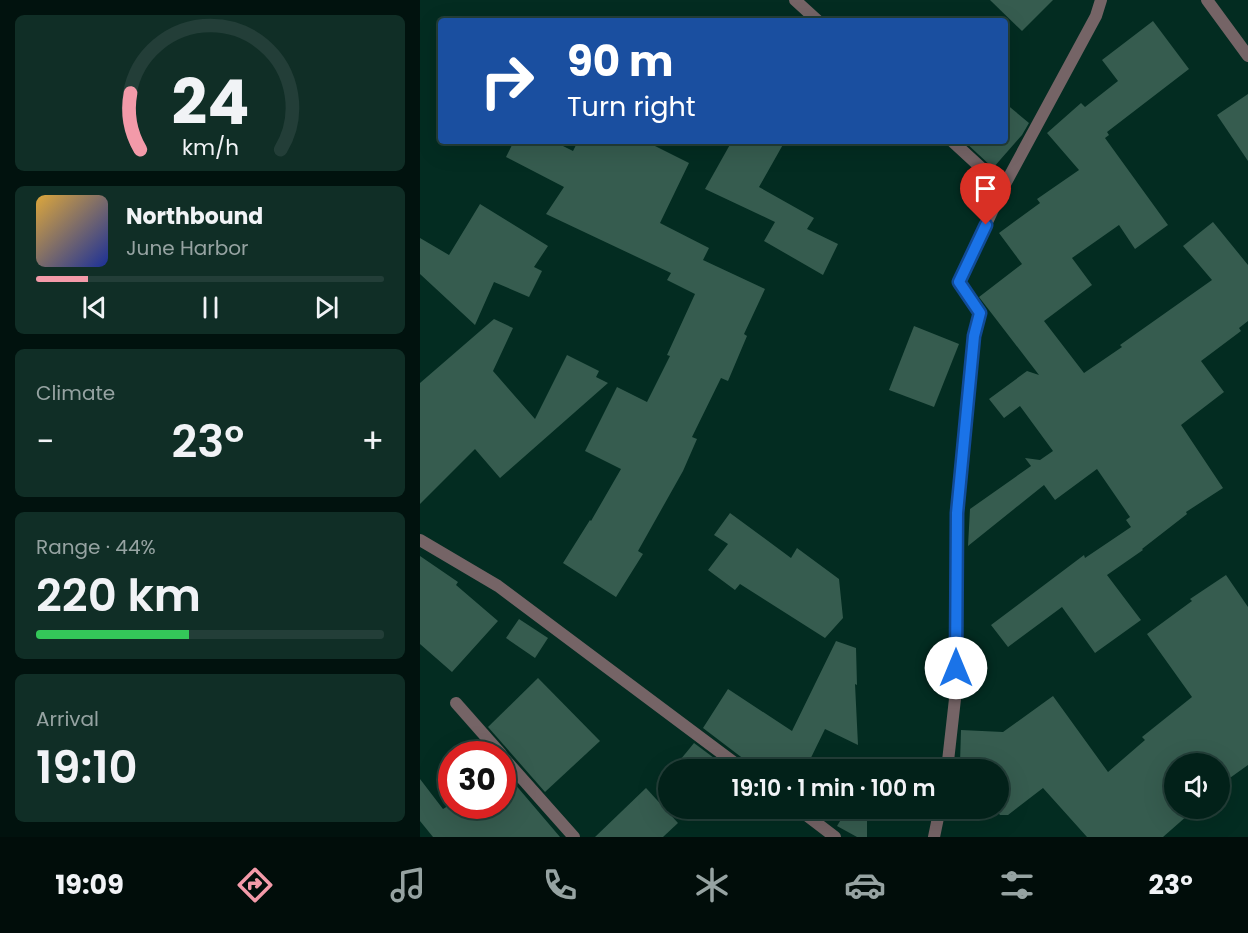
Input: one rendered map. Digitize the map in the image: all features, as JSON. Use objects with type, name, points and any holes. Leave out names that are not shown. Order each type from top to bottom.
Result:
[{"type":"street","points":[[795,0],[815,18]]},
{"type":"street","points":[[948,759],[956,690],[957,513],[974,336],[980,313],[959,282],[1003,188],[1096,16],[1101,0]]},
{"type":"street","points":[[1207,0],[1248,56]]},
{"type":"street","points":[[955,144],[1003,188]]},
{"type":"street","points":[[420,540],[498,586],[729,759]]},
{"type":"street","points":[[456,703],[490,741]]},
{"type":"street","points":[[516,771],[574,837]]},
{"type":"street","points":[[811,819],[835,837]]},
{"type":"street","points":[[934,837],[938,819]]},
{"type":"building","points":[[990,0],[1053,0],[1022,31]]},
{"type":"building","points":[[1153,21],[1189,69],[1107,132],[1109,135],[1105,138],[1168,225],[1135,249],[1119,225],[1072,258],[1092,285],[1044,321],[1084,373],[1212,280],[1183,246],[1213,222],[1248,265],[1248,321],[1239,328],[1241,331],[1201,361],[1224,392],[1181,425],[1223,488],[1186,512],[1187,514],[1143,550],[1107,575],[1141,620],[1095,653],[1062,607],[1008,647],[991,625],[1084,555],[1085,558],[1131,527],[1126,520],[1130,517],[1097,469],[1055,500],[1044,485],[968,546],[970,509],[1031,466],[1025,458],[1040,460],[1053,451],[1020,406],[1004,418],[989,399],[1027,371],[1039,375],[979,297],[1022,264],[999,233],[1040,203],[1037,199],[1079,170],[1047,133],[1081,103],[1085,107],[1118,81],[1102,60]]},
{"type":"building","points":[[1248,94],[1248,161],[1217,115]]},
{"type":"building","points":[[1008,106],[1029,123],[1022,135],[993,168],[967,144],[1008,144]]},
{"type":"building","points":[[512,144],[559,144],[573,151],[576,144],[651,144],[689,163],[660,223],[709,248],[703,260],[765,289],[744,334],[747,336],[728,381],[721,378],[692,437],[697,439],[683,471],[638,551],[643,554],[616,597],[563,563],[621,469],[585,451],[617,387],[647,402],[670,356],[667,355],[695,294],[667,280],[671,273],[546,214],[564,187],[506,157]]},
{"type":"building","points":[[730,144],[783,144],[759,187],[814,218],[807,229],[838,244],[823,275],[764,241],[775,222],[705,189]]},
{"type":"building","points":[[480,204],[548,246],[534,267],[542,271],[529,297],[494,282],[475,325],[420,274],[420,238],[449,255]]},
{"type":"building","points":[[494,319],[513,328],[493,371],[535,419],[567,355],[599,371],[596,377],[608,383],[500,478],[475,449],[420,504],[420,383]]},
{"type":"building","points":[[914,326],[959,344],[934,407],[889,390]]},
{"type":"building","points":[[730,513],[791,558],[797,548],[839,579],[843,618],[825,638],[740,584],[735,590],[708,570],[728,544],[714,535]]},
{"type":"building","points":[[420,556],[458,582],[456,585],[498,621],[452,672],[420,644]]},
{"type":"building","points":[[1226,575],[1248,607],[1248,765],[1230,778],[1230,753],[1164,753],[1164,819],[1183,819],[1163,837],[1087,837],[1043,788],[1009,814],[1009,759],[960,759],[961,730],[1003,732],[1053,696],[1108,772],[1145,740],[1142,737],[1192,697],[1147,634],[1192,601],[1190,599]]},
{"type":"building","points":[[519,619],[548,638],[535,658],[506,638]]},
{"type":"building","points":[[836,641],[856,648],[858,745],[825,729],[810,759],[744,759],[703,728],[728,689],[792,731]]},
{"type":"building","points":[[538,678],[600,741],[545,792],[516,759],[516,741],[500,741],[488,727]]},
{"type":"building","points":[[694,743],[715,759],[681,759]]},
{"type":"building","points":[[420,779],[438,802],[438,819],[516,819],[516,785],[560,837],[433,837],[420,821]]},
{"type":"building","points":[[646,788],[658,801],[658,819],[674,819],[678,823],[663,837],[595,837]]},
{"type":"building","points":[[841,819],[867,819],[867,837],[857,837],[837,826]]},
{"type":"route","points":[[956,668],[957,513],[974,336],[980,313],[959,282],[986,225]]}]
